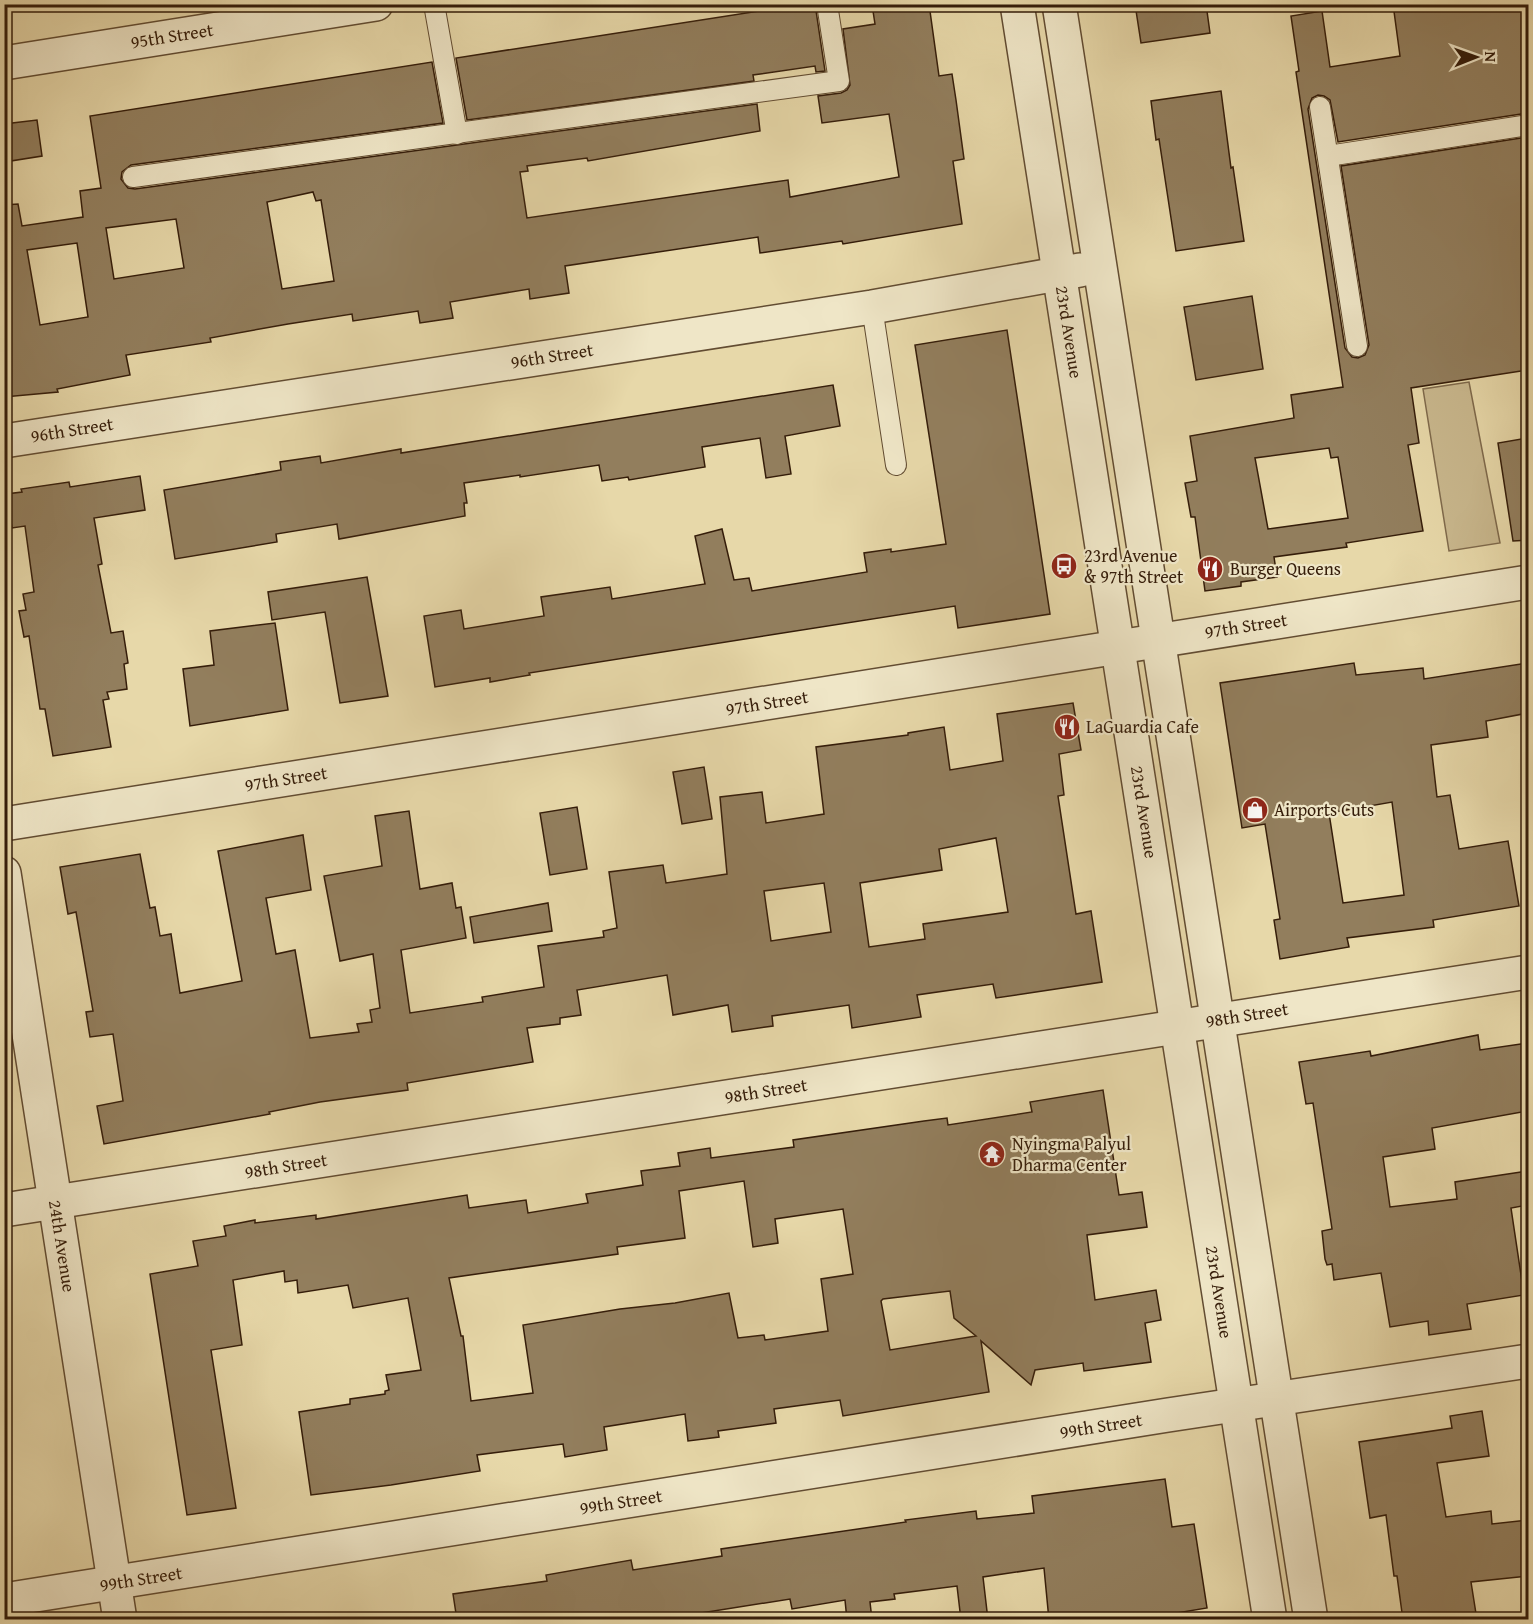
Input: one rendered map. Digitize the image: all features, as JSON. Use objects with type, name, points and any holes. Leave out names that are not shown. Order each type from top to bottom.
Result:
[{"type":"street","name":"95th Street","points":[[4,63],[375,4]]},
{"type":"street","name":"23rd Avenue","points":[[1017,4],[1270,1620]]},
{"type":"street","points":[[1059,4],[1311,1620]]},
{"type":"street","name":"96th Street","points":[[4,441],[872,307],[1099,267]]},
{"type":"street","name":"97th Street","points":[[4,824],[1528,582]]},
{"type":"street","name":"24th Avenue","points":[[4,873],[120,1620]]},
{"type":"street","name":"98th Street","points":[[4,1210],[1528,972]]},
{"type":"street","points":[[1275,1400],[1528,1361]]},
{"type":"street","name":"99th Street","points":[[4,1600],[1275,1400]]},
{"type":"lane","points":[[434,4],[457,134]]},
{"type":"lane","points":[[132,177],[839,81],[827,4]]},
{"type":"lane","points":[[1320,107],[1357,346]]},
{"type":"lane","points":[[1328,156],[1528,125]]},
{"type":"lane","points":[[872,307],[896,465]]},
{"type":"shaded area","points":[[1469,382],[1500,543],[1449,551],[1423,389]]},
{"type":"building","points":[[815,4],[825,71],[816,72],[815,66],[753,75],[754,81],[467,120],[456,58]]},
{"type":"building","points":[[877,4],[929,4],[939,76],[952,74],[956,100],[964,159],[953,161],[962,224],[843,244],[842,241],[760,253],[758,237],[565,266],[569,293],[530,299],[529,289],[450,302],[453,318],[420,323],[418,311],[353,321],[352,314],[210,338],[211,342],[126,355],[130,375],[57,389],[58,392],[4,397],[4,205],[18,204],[22,226],[83,217],[80,191],[101,188],[90,116],[432,62],[443,123],[131,165],[122,172],[121,179],[128,188],[135,189],[757,104],[760,131],[588,161],[587,158],[527,166],[528,171],[520,172],[527,218],[788,180],[790,197],[899,177],[889,114],[822,123],[818,96],[847,90],[850,85],[843,29],[875,24],[873,11],[878,10]],"holes":[[[313,192],[316,201],[321,200],[334,281],[282,289],[267,202]],[[176,219],[184,268],[114,279],[106,228]],[[77,243],[88,317],[40,325],[27,250]]]},
{"type":"building","points":[[1135,4],[1206,4],[1210,33],[1141,43]]},
{"type":"building","points":[[1393,4],[1528,4],[1528,113],[1338,142],[1330,100],[1318,95],[1312,98],[1308,109],[1345,348],[1352,357],[1358,358],[1365,355],[1369,345],[1341,166],[1528,137],[1528,370],[1411,388],[1419,443],[1408,445],[1423,531],[1346,543],[1347,547],[1274,557],[1277,577],[1241,582],[1241,586],[1205,591],[1195,517],[1191,517],[1185,483],[1197,481],[1190,436],[1294,418],[1291,395],[1343,387],[1296,72],[1299,71],[1291,16],[1322,11],[1330,67],[1400,56]],"holes":[[[1329,448],[1331,458],[1338,457],[1348,518],[1268,529],[1255,458]]]},
{"type":"building","points":[[1221,91],[1244,241],[1176,251],[1151,101]]},
{"type":"building","points":[[37,120],[42,156],[4,162],[4,124]]},
{"type":"building","points":[[1252,296],[1263,369],[1196,380],[1184,307]]},
{"type":"building","points":[[1007,330],[1050,614],[958,628],[955,606],[529,673],[530,675],[490,682],[490,678],[435,687],[424,616],[461,610],[464,629],[544,616],[541,597],[610,587],[612,599],[705,584],[695,536],[722,529],[734,580],[749,578],[752,591],[867,572],[864,553],[891,549],[891,552],[946,544],[915,345]]},
{"type":"building","points":[[833,385],[840,426],[785,436],[791,474],[766,478],[760,438],[702,447],[705,467],[629,480],[628,477],[602,481],[599,465],[464,483],[467,503],[464,503],[465,516],[339,539],[337,524],[276,534],[277,542],[175,559],[164,490],[281,470],[280,462],[320,456],[321,463],[401,449],[401,453]]},
{"type":"building","points":[[1528,438],[1528,540],[1513,541],[1498,443]]},
{"type":"building","points":[[140,476],[145,510],[94,518],[102,564],[98,565],[111,633],[123,631],[128,663],[124,664],[127,689],[107,692],[109,699],[103,700],[111,747],[53,756],[45,709],[40,709],[29,636],[24,637],[19,611],[26,610],[23,594],[34,592],[25,526],[12,528],[6,494],[22,492],[21,489],[69,482],[70,487]]},
{"type":"building","points":[[367,577],[388,696],[340,703],[325,612],[272,620],[268,592]]},
{"type":"building","points":[[275,623],[288,710],[190,726],[183,669],[214,665],[210,631]]},
{"type":"building","points":[[1354,663],[1356,675],[1423,668],[1424,679],[1528,663],[1528,713],[1486,721],[1488,737],[1431,745],[1437,797],[1450,795],[1459,849],[1508,841],[1519,906],[1433,920],[1434,927],[1347,938],[1349,947],[1280,959],[1274,920],[1280,919],[1265,824],[1242,828],[1220,683]],"holes":[[[1392,802],[1404,895],[1343,903],[1329,813]]]},
{"type":"building","points":[[1073,703],[1081,750],[1059,754],[1064,795],[1058,796],[1076,914],[1091,911],[1102,982],[996,998],[993,984],[917,995],[921,1017],[852,1028],[849,1005],[772,1016],[773,1026],[732,1032],[728,1005],[673,1015],[667,975],[577,990],[581,1015],[560,1018],[560,1024],[527,1028],[533,1062],[407,1083],[408,1090],[320,1102],[269,1112],[270,1114],[104,1144],[97,1106],[123,1101],[113,1034],[90,1037],[86,1012],[93,1011],[76,912],[68,914],[60,867],[140,854],[150,908],[155,907],[160,936],[171,934],[180,993],[242,981],[218,851],[303,835],[311,890],[266,898],[276,954],[295,950],[310,1038],[359,1032],[357,1024],[372,1022],[370,1010],[380,1008],[373,954],[340,961],[324,876],[382,866],[375,816],[409,811],[420,889],[452,883],[456,908],[461,907],[466,938],[401,950],[410,1013],[483,1002],[482,997],[544,987],[538,946],[604,937],[603,931],[617,928],[609,872],[663,865],[666,883],[727,874],[720,797],[762,792],[766,823],[824,814],[816,747],[908,735],[908,733],[944,727],[950,770],[1003,761],[997,714]],"holes":[[[996,838],[1008,912],[923,924],[925,939],[869,947],[860,883],[942,870],[939,849]],[[824,883],[831,932],[771,941],[764,891]]]},
{"type":"building","points":[[704,767],[712,819],[682,824],[673,772]]},
{"type":"building","points":[[577,807],[587,869],[550,875],[540,813]]},
{"type":"building","points":[[548,903],[552,931],[474,943],[470,917]]},
{"type":"building","points":[[1478,1035],[1480,1050],[1528,1043],[1528,1111],[1432,1128],[1435,1149],[1383,1157],[1390,1207],[1457,1199],[1455,1182],[1528,1171],[1528,1205],[1511,1208],[1524,1295],[1467,1304],[1471,1329],[1429,1335],[1428,1321],[1390,1327],[1381,1273],[1334,1280],[1332,1264],[1327,1265],[1322,1231],[1332,1229],[1313,1103],[1306,1104],[1299,1062],[1370,1051],[1371,1056]]},
{"type":"building","points":[[1103,1090],[1119,1195],[1142,1192],[1147,1227],[1087,1235],[1095,1300],[1156,1290],[1161,1320],[1145,1323],[1151,1362],[1084,1371],[1083,1363],[1035,1370],[1031,1385],[981,1341],[989,1392],[843,1416],[840,1400],[774,1409],[776,1423],[718,1431],[719,1437],[688,1441],[685,1414],[604,1427],[607,1450],[565,1457],[563,1444],[477,1455],[480,1471],[311,1495],[299,1412],[350,1404],[350,1399],[385,1394],[385,1391],[389,1390],[386,1375],[421,1370],[408,1298],[353,1308],[348,1285],[298,1293],[297,1280],[285,1282],[284,1271],[233,1280],[242,1345],[211,1350],[236,1508],[187,1515],[150,1274],[198,1266],[193,1241],[226,1236],[224,1226],[255,1220],[255,1223],[316,1215],[316,1219],[467,1195],[469,1208],[526,1200],[528,1213],[588,1203],[586,1194],[643,1185],[641,1171],[680,1166],[678,1153],[710,1148],[711,1158],[794,1147],[793,1140],[924,1121],[947,1118],[948,1125],[1032,1112],[1030,1102]],"holes":[[[744,1181],[753,1247],[778,1243],[775,1219],[843,1209],[853,1274],[821,1279],[828,1331],[765,1340],[764,1335],[738,1338],[729,1293],[523,1325],[533,1393],[471,1401],[463,1336],[461,1336],[449,1278],[618,1254],[617,1247],[685,1238],[679,1191]],[[950,1291],[954,1318],[976,1336],[890,1350],[881,1301],[883,1299]]]},
{"type":"building","points":[[1482,1411],[1489,1456],[1437,1463],[1446,1517],[1491,1511],[1492,1524],[1528,1520],[1528,1576],[1471,1582],[1477,1620],[1403,1620],[1397,1576],[1394,1576],[1386,1515],[1370,1518],[1359,1442],[1452,1428],[1450,1416]]},
{"type":"building","points":[[1165,1479],[1172,1527],[1194,1524],[1207,1608],[1135,1620],[1049,1620],[1044,1568],[983,1577],[988,1620],[961,1620],[957,1586],[894,1594],[895,1599],[870,1602],[872,1620],[847,1620],[845,1600],[792,1609],[790,1599],[657,1620],[457,1620],[453,1594],[547,1581],[546,1575],[631,1560],[633,1570],[722,1556],[721,1549],[906,1522],[905,1520],[976,1511],[977,1519],[1034,1513],[1032,1496]]},
{"type":"place","name":"23rd Avenue & 97th Street","points":[[1064,566]]},
{"type":"place","name":"Burger Queens","points":[[1210,569]]},
{"type":"place","name":"LaGuardia Cafe","points":[[1067,727]]},
{"type":"place","name":"Airports Cuts","points":[[1255,810]]},
{"type":"place","name":"Nyingma Palyul Dharma Center","points":[[992,1154]]}]
